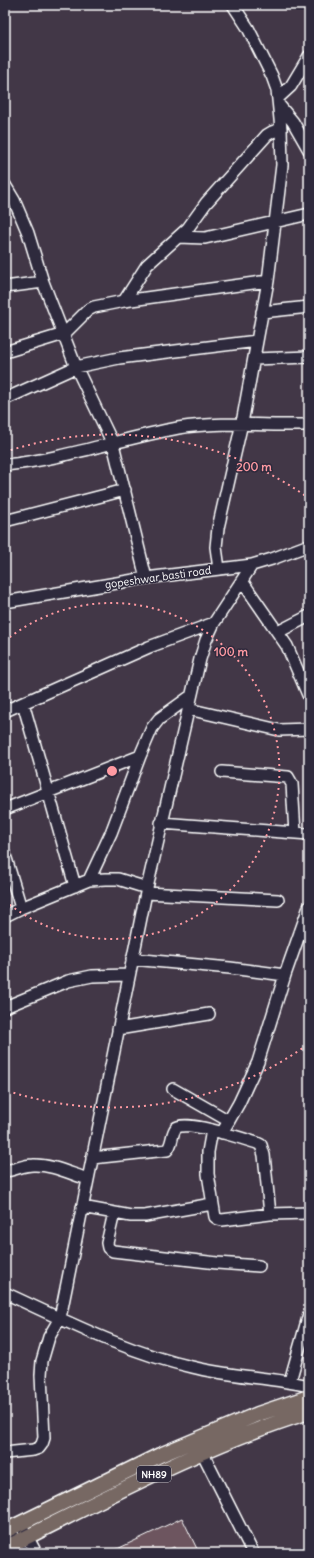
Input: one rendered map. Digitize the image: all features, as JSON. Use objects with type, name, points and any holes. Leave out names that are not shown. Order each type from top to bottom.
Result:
[{"type":"main road","name":"NH89","points":[[12,1527],[192,1442],[258,1414],[309,1396]]},
{"type":"main road","name":"NH89","points":[[18,1545],[202,1452],[248,1433],[309,1412]]},
{"type":"street","points":[[219,569],[216,547],[218,528],[242,423],[268,281],[282,165],[279,101],[272,76],[248,28],[233,5]]},
{"type":"street","points":[[279,101],[291,86],[309,56]]},
{"type":"street","points":[[279,101],[308,147]]},
{"type":"street","points":[[124,301],[147,265],[188,228],[206,203],[267,135],[275,130],[281,129]]},
{"type":"street","points":[[5,185],[9,200],[28,233],[44,282],[76,367],[113,444],[146,578]]},
{"type":"street","points":[[179,237],[205,238],[309,214]]},
{"type":"street","points":[[5,352],[64,334],[88,310],[94,307],[124,301],[268,281]]},
{"type":"street","points":[[5,287],[44,282]]},
{"type":"street","points":[[262,312],[309,307]]},
{"type":"street","points":[[5,399],[76,367],[119,358],[257,340]]},
{"type":"street","points":[[254,359],[309,357]]},
{"type":"street","points":[[5,465],[46,459],[178,428],[210,424],[242,423],[279,426],[309,425]]},
{"type":"street","points":[[5,521],[125,490]]},
{"type":"street","name":"gopeshwar basti road","points":[[5,602],[146,578],[252,565],[309,545]]},
{"type":"street","points":[[5,1453],[39,1448],[44,1438],[41,1375],[42,1361],[49,1337],[60,1318],[146,890],[191,696],[202,652],[214,623],[252,565]]},
{"type":"street","points":[[242,580],[278,632],[293,659],[309,697]]},
{"type":"street","points":[[278,632],[309,616]]},
{"type":"street","points":[[5,710],[149,647],[214,623]]},
{"type":"street","points":[[89,880],[111,833],[152,728],[159,719],[191,696]]},
{"type":"street","points":[[23,702],[75,886]]},
{"type":"street","points":[[188,709],[279,730],[309,728]]},
{"type":"street","points":[[5,809],[140,756]]},
{"type":"street","points":[[222,772],[288,777],[292,784],[295,833]]},
{"type":"street","points":[[161,823],[309,834]]},
{"type":"street","points":[[5,855],[21,908]]},
{"type":"street","points":[[5,916],[89,880],[105,879],[118,879],[146,890],[278,900]]},
{"type":"street","points":[[309,907],[285,975],[258,1062],[239,1103],[228,1121],[217,1132],[208,1159],[208,1174],[212,1204],[214,1214],[218,1220],[270,1214],[309,1213]]},
{"type":"street","points":[[132,959],[230,968],[285,975]]},
{"type":"street","points":[[5,1007],[68,981],[79,978],[130,975]]},
{"type":"street","points":[[118,1029],[209,1014]]},
{"type":"street","points":[[173,1089],[228,1121]]},
{"type":"street","points":[[92,1158],[162,1152],[170,1147],[174,1131],[181,1125],[189,1125],[261,1145],[264,1156],[270,1214]]},
{"type":"street","points":[[5,1171],[29,1165],[46,1165],[88,1179]]},
{"type":"street","points":[[82,1207],[131,1216],[145,1216],[212,1204]]},
{"type":"street","points":[[114,1213],[107,1243],[108,1248],[113,1251],[217,1263],[259,1266]]},
{"type":"street","points":[[5,1293],[134,1350],[164,1360],[194,1368],[250,1378],[290,1381],[309,1386]]},
{"type":"street","points":[[290,1381],[309,1314]]},
{"type":"street","points":[[202,1452],[253,1553]]},
{"type":"street","points":[[12,1527],[18,1545],[36,1553]]},
{"type":"building","points":[[182,1518],[199,1553],[177,1553],[174,1547],[161,1553],[109,1553]]}]
